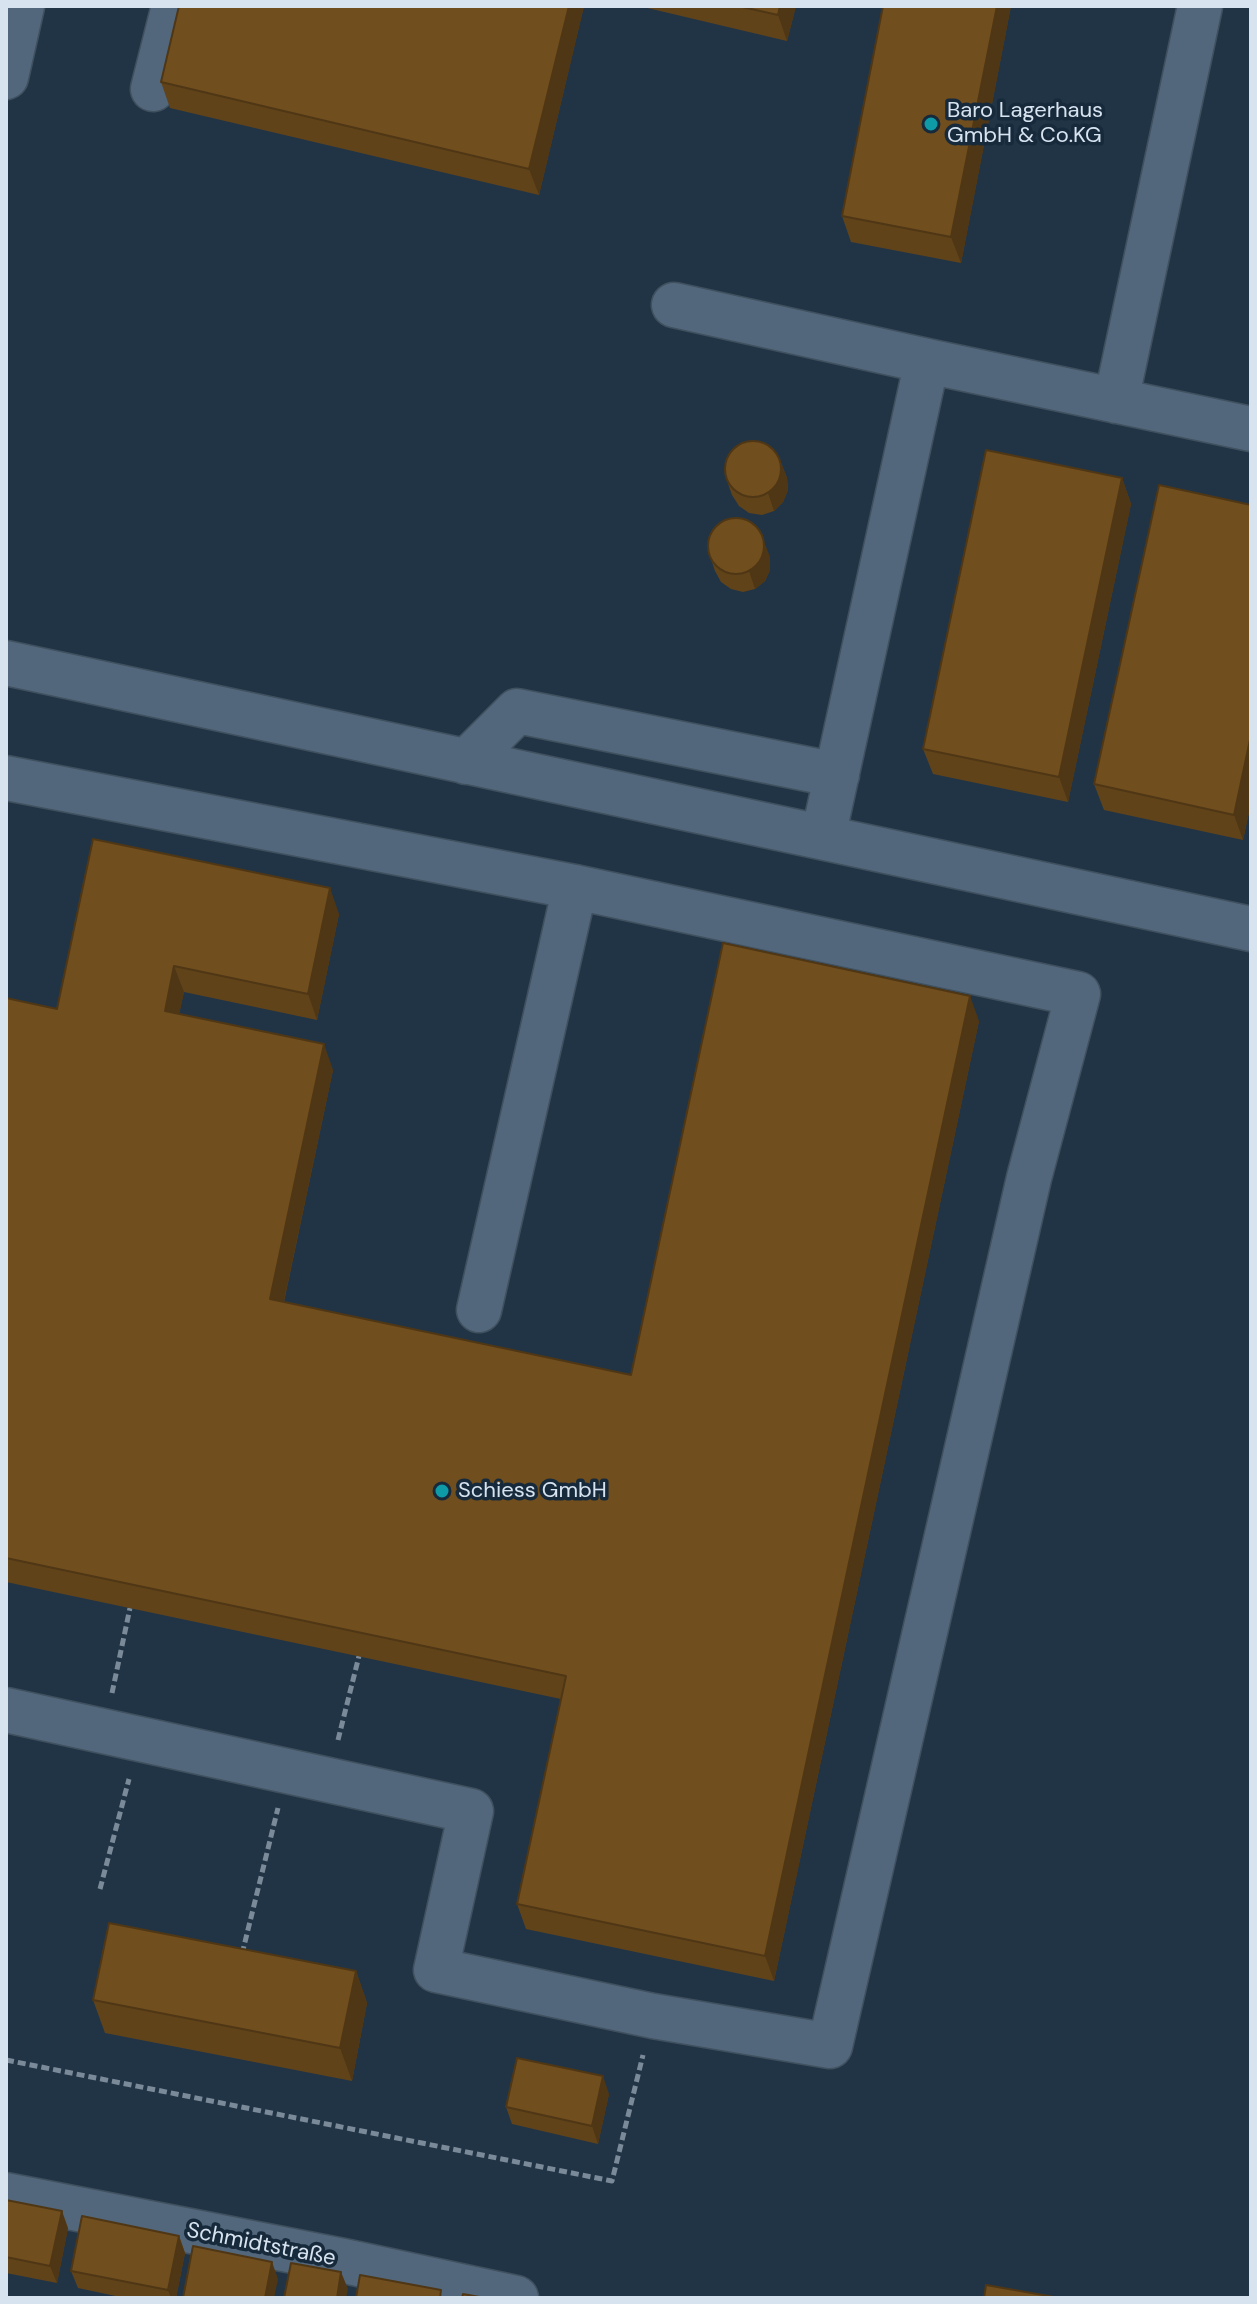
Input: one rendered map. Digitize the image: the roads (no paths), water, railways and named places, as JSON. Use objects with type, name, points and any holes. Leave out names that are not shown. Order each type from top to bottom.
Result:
[{"type":"street","points":[[6,77],[22,6]]},
{"type":"street","points":[[153,89],[174,6]]},
{"type":"street","points":[[1116,401],[1200,6]]},
{"type":"street","points":[[674,305],[1251,429]]},
{"type":"street","points":[[823,837],[927,361]]},
{"type":"street","points":[[6,663],[1251,929]]},
{"type":"street","points":[[466,762],[517,711],[837,775]]},
{"type":"street","points":[[6,778],[575,887],[1078,994],[1036,1149],[830,2046],[653,2016],[436,1970],[471,1811],[6,1710]]},
{"type":"street","points":[[479,1310],[575,887]]},
{"type":"street","name":"Schmidtstraße","points":[[6,2195],[516,2298]]},
{"type":"place","name":"Baro Lagerhaus GmbH & Co.KG","points":[[931,124]]},
{"type":"place","name":"Schiess GmbH","points":[[442,1491]]}]
